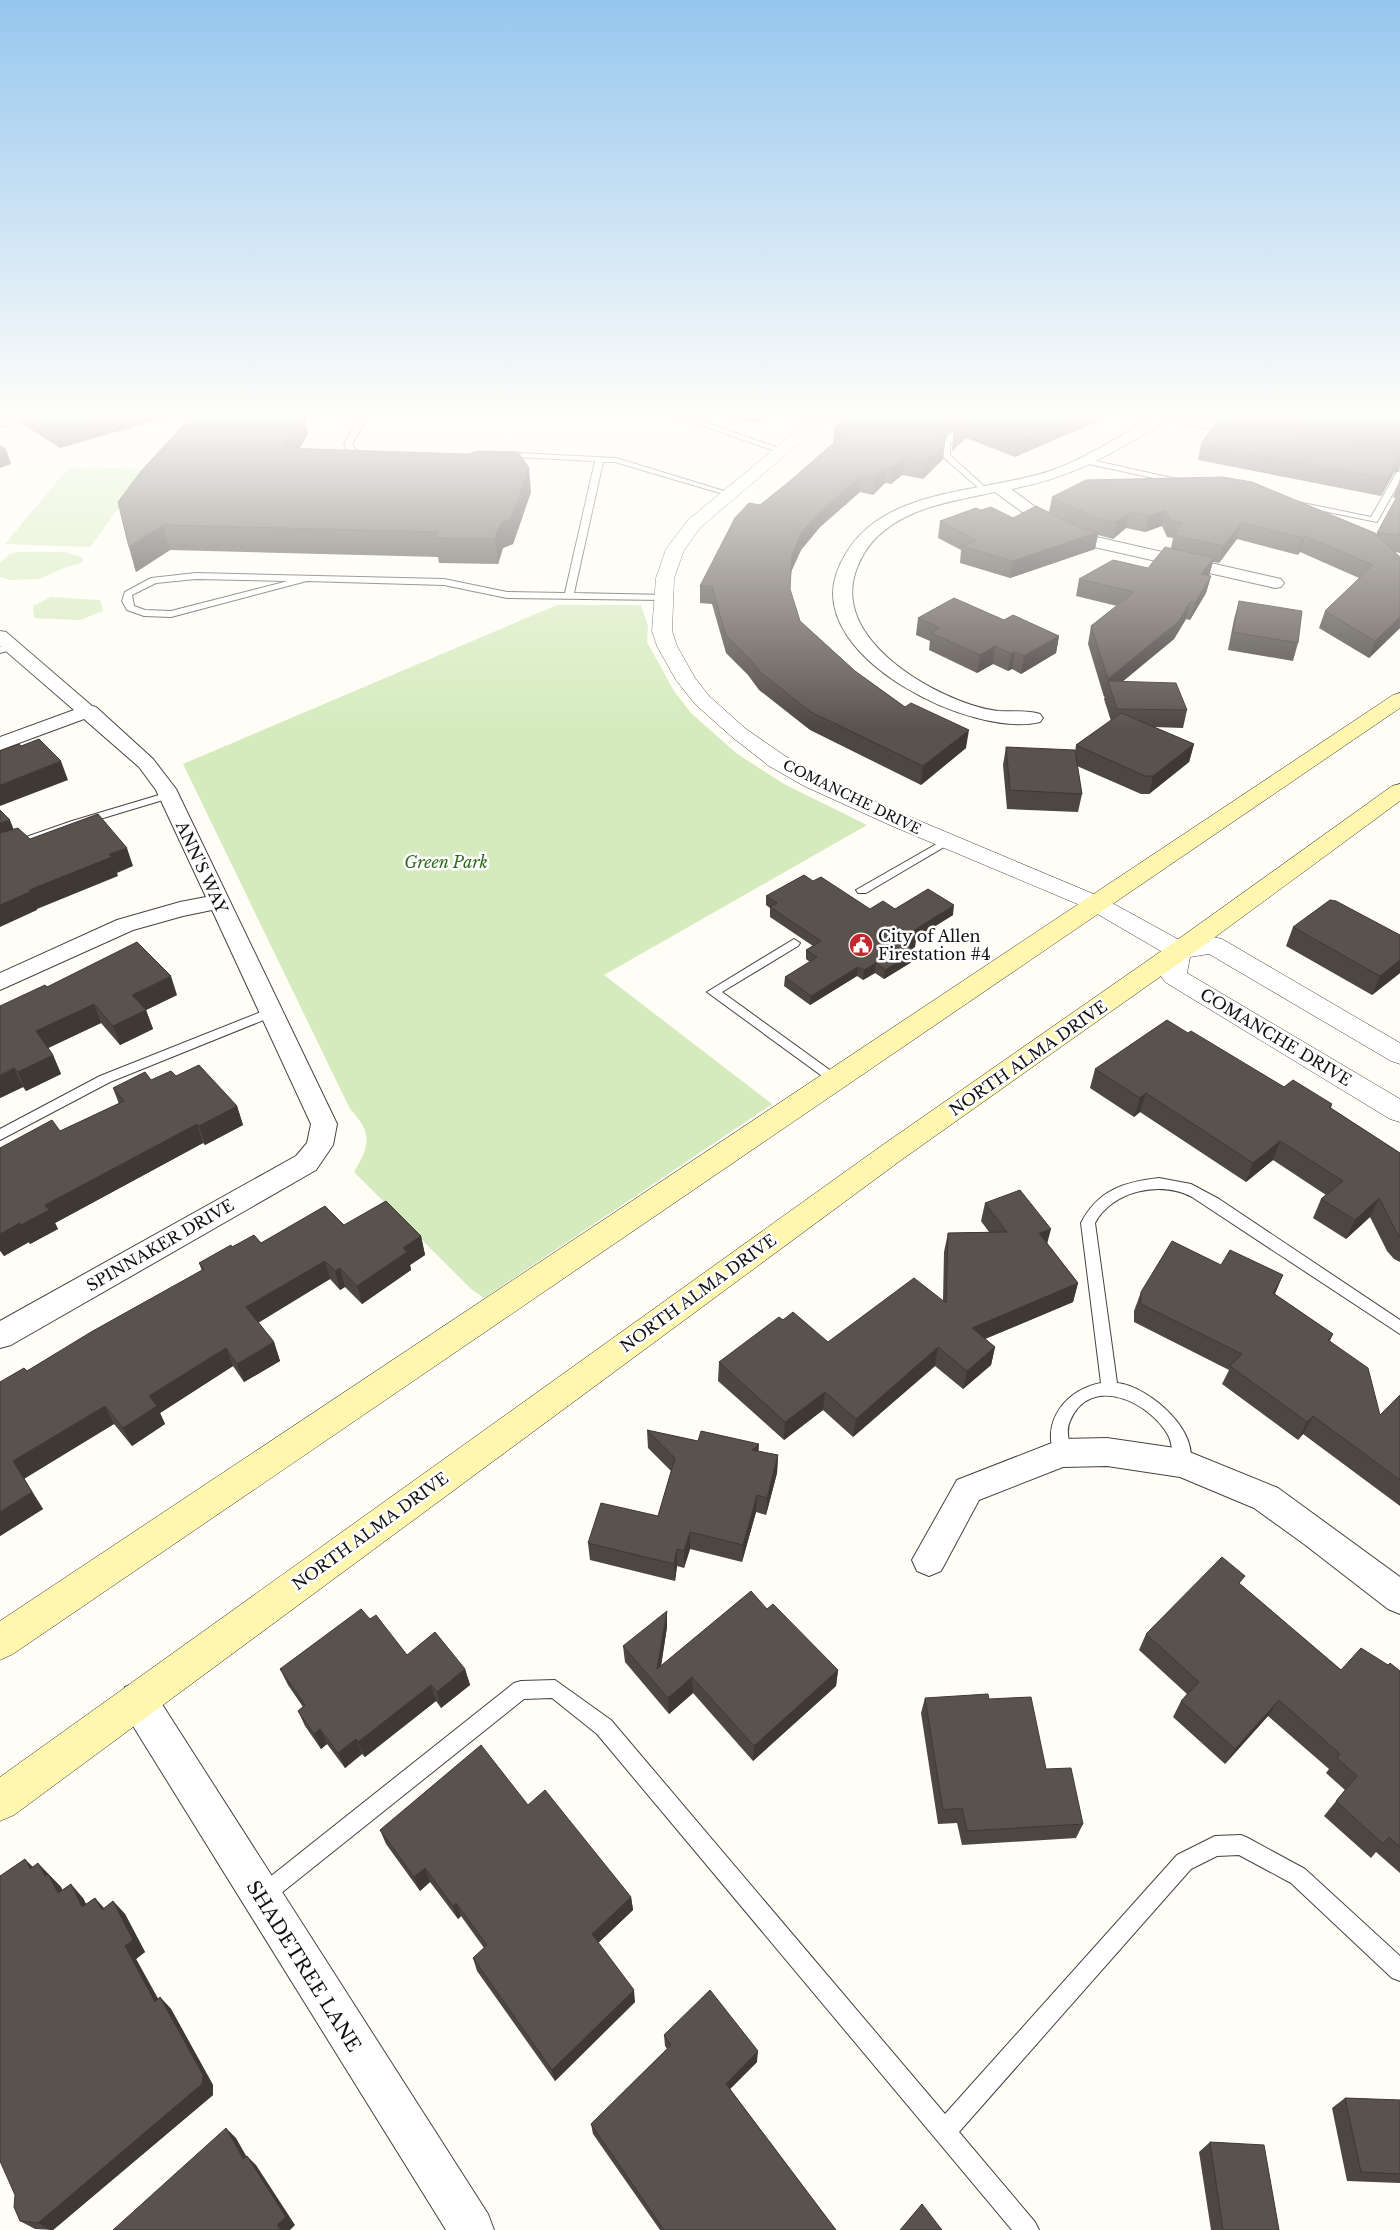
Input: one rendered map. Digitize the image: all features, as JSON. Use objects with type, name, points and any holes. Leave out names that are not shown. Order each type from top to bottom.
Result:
[{"type":"main road","points":[[0,1642],[833,1079],[1400,699]]},
{"type":"main road","name":"NORTH ALMA DRIVE","points":[[0,1801],[894,1151],[1180,951],[1400,790]]},
{"type":"street","name":"COMANCHE DRIVE","points":[[698,521],[675,549],[664,578],[662,631],[667,646],[686,680],[702,700],[739,733],[777,761],[812,780],[1095,903],[1180,951],[1174,976],[1400,1112]]},
{"type":"street","points":[[890,521],[873,533],[858,548],[846,569],[843,587],[845,608],[860,639],[874,655],[914,684],[970,711],[1001,717],[1033,718]]},
{"type":"street","points":[[1047,521],[1087,540],[1274,583]]},
{"type":"street","name":"ANN'S WAY","points":[[4,644],[89,711],[146,763],[169,795],[324,1124],[324,1137],[317,1150]]},
{"type":"street","points":[[0,744],[89,711]]},
{"type":"street","points":[[0,982],[125,925],[180,909],[218,902]]},
{"type":"street","points":[[1180,951],[1213,945],[1400,1055]]},
{"type":"street","name":"SPINNAKER DRIVE","points":[[0,1336],[306,1163],[317,1150]]},
{"type":"street","points":[[929,1560],[968,1490],[1062,1453],[1107,1452],[1182,1463],[1266,1498],[1316,1533],[1400,1598]]},
{"type":"street","name":"SHADETREE LANE","points":[[138,1700],[260,1897],[472,2230]]},
{"type":"lane","points":[[569,596],[586,521]]},
{"type":"lane","points":[[306,579],[171,614],[144,613],[130,608],[127,600],[128,594],[140,586],[154,580],[169,577],[306,579],[444,582],[507,595],[664,597]]},
{"type":"lane","points":[[0,850],[76,823],[169,795]]},
{"type":"lane","points":[[862,890],[947,840]]},
{"type":"lane","points":[[794,943],[714,992],[833,1079]]},
{"type":"lane","points":[[0,1135],[105,1079],[271,1012]]},
{"type":"lane","points":[[1110,1388],[1088,1223],[1091,1212],[1103,1200],[1122,1191],[1157,1184],[1185,1187],[1214,1203],[1400,1328]]},
{"type":"lane","points":[[1062,1453],[1061,1422],[1072,1404],[1094,1390],[1110,1388],[1132,1393],[1155,1407],[1167,1420],[1180,1444],[1182,1463]]},
{"type":"lane","points":[[260,1897],[521,1690],[556,1689],[604,1727],[1027,2230]]},
{"type":"lane","points":[[944,2132],[1184,1862],[1215,1846],[1241,1845],[1298,1876],[1400,1970]]},
{"type":"green space","points":[[24,521],[109,521],[90,547],[5,544]]},
{"type":"green space","points":[[16,552],[65,552],[81,557],[83,560],[81,563],[61,569],[39,579],[11,580],[0,577],[0,562]]},
{"type":"green space","points":[[51,597],[100,600],[103,611],[80,620],[34,618],[33,606]]},
{"type":"green space","name":"Green Park","points":[[557,605],[641,605],[648,626],[647,642],[674,691],[691,713],[736,753],[784,784],[867,825],[604,975],[772,1104],[484,1298],[471,1289],[354,1172],[366,1147],[367,1140],[363,1125],[350,1109],[183,764]]},
{"type":"building","points":[[123,521],[506,521],[501,523],[495,539],[435,538],[438,532],[163,525],[129,547]]},
{"type":"building","points":[[733,521],[812,521],[801,533],[792,555],[790,589],[800,621],[855,671],[905,707],[911,703],[969,730],[923,766],[811,712],[760,672],[748,657],[726,636],[712,586],[700,586]]},
{"type":"building","points":[[940,521],[1067,521],[1083,529],[1098,532],[1012,561],[962,546],[977,541]]},
{"type":"building","points":[[1175,521],[1346,521],[1375,533],[1400,557],[1400,617],[1375,641],[1325,611],[1373,565],[1305,536],[1303,538],[1242,523],[1223,546],[1174,535],[1183,523]]},
{"type":"building","points":[[1384,521],[1400,521],[1400,535],[1377,533]]},
{"type":"building","points":[[1165,547],[1214,558],[1201,574],[1211,576],[1195,603],[1190,602],[1179,621],[1108,679],[1091,626],[1134,592],[1079,579],[1113,560],[1148,568]]},
{"type":"building","points":[[954,598],[1004,620],[1013,615],[1059,636],[1024,656],[1015,652],[1011,654],[995,646],[980,655],[931,633],[940,628],[918,618]]},
{"type":"building","points":[[1239,601],[1302,611],[1298,643],[1233,632]]},
{"type":"building","points":[[1108,681],[1176,683],[1187,710],[1117,709]]},
{"type":"building","points":[[1121,713],[1194,744],[1153,776],[1145,776],[1076,745]]},
{"type":"building","points":[[39,739],[61,761],[0,785],[0,751]]},
{"type":"building","points":[[1006,747],[1075,750],[1082,794],[1010,790]]},
{"type":"building","points":[[0,810],[10,820],[0,823]]},
{"type":"building","points":[[98,814],[127,848],[109,854],[112,857],[29,890],[30,892],[0,905],[0,833],[18,828],[30,839]]},
{"type":"building","name":"City of Allen Firestation #4","points":[[804,875],[813,881],[821,877],[870,909],[883,901],[895,909],[928,889],[954,905],[910,933],[916,937],[905,944],[916,951],[885,970],[876,963],[864,970],[858,967],[811,996],[785,977],[817,957],[806,950],[821,941],[770,907],[777,903],[766,896]]},
{"type":"building","points":[[1330,900],[1336,901],[1400,935],[1400,960],[1380,976],[1293,927]]},
{"type":"building","points":[[137,942],[171,976],[132,995],[146,1010],[113,1026],[94,1004],[36,1031],[53,1055],[18,1072],[14,1068],[0,1075],[0,1006],[45,985],[47,987]]},
{"type":"building","points":[[1167,1020],[1188,1033],[1191,1031],[1284,1087],[1293,1080],[1332,1104],[1329,1107],[1400,1153],[1400,1237],[1379,1198],[1355,1220],[1321,1199],[1343,1181],[1280,1141],[1253,1163],[1146,1093],[1140,1098],[1095,1069]]},
{"type":"building","points":[[199,1065],[237,1106],[199,1126],[197,1124],[45,1205],[49,1210],[0,1234],[0,1148],[52,1120],[60,1131],[124,1101],[113,1088],[145,1072],[151,1080],[171,1071],[176,1076]]},
{"type":"building","points":[[1020,1190],[1051,1229],[1039,1233],[1078,1283],[972,1328],[995,1347],[967,1371],[938,1347],[856,1419],[825,1392],[785,1422],[719,1362],[779,1317],[783,1320],[793,1312],[828,1342],[914,1278],[946,1303],[948,1233],[1007,1232],[985,1203]]},
{"type":"building","points":[[386,1201],[421,1236],[403,1248],[407,1252],[357,1286],[340,1268],[335,1271],[325,1261],[246,1307],[274,1342],[237,1364],[226,1348],[149,1396],[157,1406],[123,1428],[105,1406],[13,1461],[32,1492],[0,1512],[0,1382],[24,1368],[27,1371],[91,1332],[204,1269],[199,1263],[231,1245],[232,1247],[254,1235],[261,1243],[325,1206],[344,1225]]},
{"type":"building","points":[[1172,1241],[1221,1265],[1230,1250],[1283,1275],[1273,1293],[1333,1334],[1328,1340],[1368,1368],[1380,1415],[1400,1395],[1400,1480],[1313,1416],[1307,1422],[1230,1366],[1242,1354],[1141,1304],[1141,1292]]},
{"type":"building","points":[[647,1430],[698,1441],[701,1431],[759,1444],[752,1450],[778,1455],[767,1498],[757,1495],[743,1545],[690,1532],[684,1551],[677,1549],[674,1564],[588,1543],[601,1503],[658,1516],[675,1458]]},
{"type":"building","points":[[1222,1557],[1245,1576],[1239,1583],[1341,1670],[1361,1648],[1388,1665],[1390,1663],[1400,1671],[1400,1847],[1389,1837],[1383,1844],[1336,1801],[1357,1776],[1337,1758],[1340,1754],[1279,1700],[1235,1749],[1181,1701],[1199,1682],[1146,1634]]},
{"type":"building","points":[[751,1591],[767,1609],[773,1604],[838,1670],[754,1746],[692,1677],[668,1698],[623,1646],[667,1611],[657,1669]]},
{"type":"building","points":[[361,1609],[370,1619],[376,1615],[407,1655],[435,1632],[465,1669],[437,1692],[431,1685],[358,1742],[356,1739],[338,1753],[320,1729],[314,1734],[298,1711],[305,1705],[280,1669]]},
{"type":"building","points":[[988,1694],[989,1699],[1031,1697],[1046,1769],[1071,1768],[1083,1824],[967,1831],[962,1808],[943,1810],[925,1698]]},
{"type":"building","points":[[481,1745],[528,1805],[545,1790],[631,1897],[592,1934],[634,1990],[552,2070],[473,1958],[487,1945],[456,1903],[453,1906],[425,1868],[414,1877],[380,1830]]},
{"type":"building","points":[[25,1859],[30,1869],[38,1863],[45,1876],[48,1874],[58,1893],[71,1884],[82,1907],[95,1898],[102,1910],[113,1901],[133,1940],[125,1946],[155,2002],[160,1997],[203,2075],[202,2084],[38,2223],[20,2221],[14,2207],[15,2195],[0,2161],[0,1876]]},
{"type":"building","points":[[710,1990],[758,2051],[726,2084],[836,2230],[664,2230],[591,2124],[671,2045],[664,2035]]},
{"type":"building","points":[[1345,2098],[1400,2100],[1400,2174],[1361,2172]]},
{"type":"building","points":[[226,2128],[243,2159],[247,2156],[286,2217],[277,2225],[280,2230],[113,2230]]},
{"type":"building","points":[[1210,2142],[1264,2145],[1279,2230],[1223,2230]]},
{"type":"building","points":[[922,2204],[942,2230],[900,2230]]},
{"type":"place","name":"City of Allen Firestation #4","points":[[861,945]]}]
